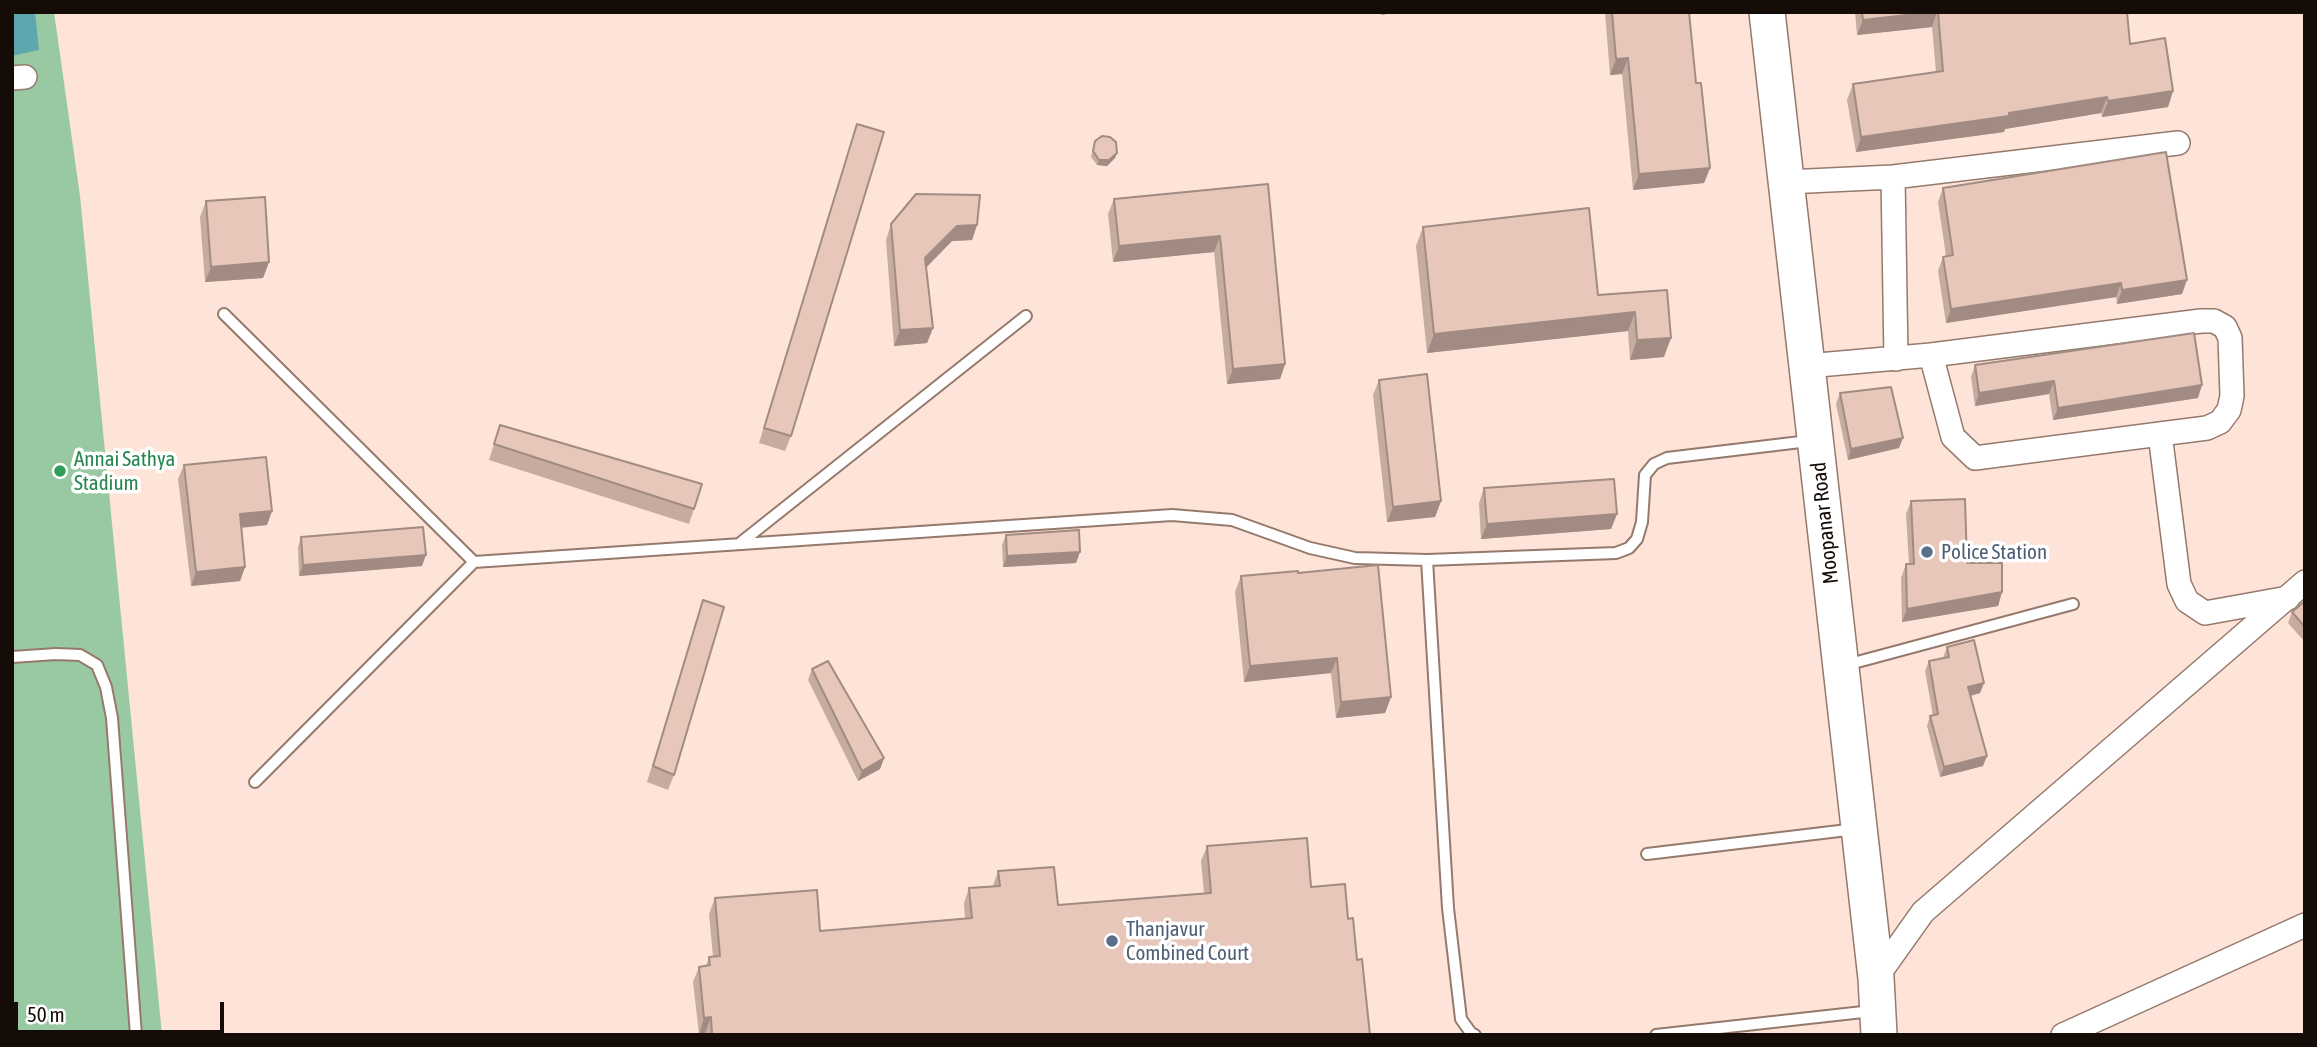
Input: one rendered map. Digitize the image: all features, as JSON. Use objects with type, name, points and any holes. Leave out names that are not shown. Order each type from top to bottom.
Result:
[{"type":"main road","name":"Moopanar Road","points":[[1767,12],[1878,1008]]},
{"type":"street","points":[[1787,182],[1893,177],[2178,143]]},
{"type":"street","points":[[1893,177],[1896,359]]},
{"type":"street","points":[[1807,366],[1896,359],[2214,321],[2225,327],[2230,338],[2232,396],[2229,410],[2220,422],[2207,428],[1975,458],[1953,437],[1931,355]]},
{"type":"street","points":[[2160,434],[2179,584],[2187,601],[2205,613],[2296,590]]},
{"type":"street","points":[[1878,1008],[1923,912],[2296,590]]},
{"type":"street","points":[[2063,1035],[2305,925]]},
{"type":"lane","points":[[224,314],[474,562]]},
{"type":"lane","points":[[739,544],[1026,316]]},
{"type":"lane","points":[[255,782],[474,562],[1172,515],[1232,520],[1298,544],[1355,558],[1427,559],[1616,552],[1629,548],[1637,539],[1642,522],[1645,475],[1654,464],[1667,458],[1816,440]]},
{"type":"lane","points":[[1427,559],[1448,908],[1461,1019],[1475,1035]]},
{"type":"lane","points":[[1841,666],[2073,604]]},
{"type":"lane","points":[[12,657],[80,655],[97,665],[106,687],[112,718],[136,1035]]},
{"type":"lane","points":[[1647,854],[1859,828]]},
{"type":"lane","points":[[1656,1035],[1878,1008]]},
{"type":"green space","name":"Annai Sathya Stadium","points":[[12,12],[54,12],[80,196],[162,1035],[12,1035]]},
{"type":"water","points":[[12,12],[35,12],[39,50],[12,56]]},
{"type":"building","points":[[1612,12],[1689,12],[1696,83],[1701,83],[1710,168],[1639,174],[1628,58],[1616,59]]},
{"type":"building","points":[[1862,12],[1933,12],[1863,20]]},
{"type":"building","points":[[1938,12],[2127,12],[2130,44],[2165,38],[2173,91],[2108,101],[2107,97],[2009,113],[2009,116],[1861,137],[1853,84],[1943,71]]},
{"type":"building","points":[[857,124],[884,132],[791,436],[764,428]]},
{"type":"building","points":[[1102,136],[1110,137],[1116,142],[1117,153],[1109,160],[1099,160],[1093,151],[1095,141]]},
{"type":"building","points":[[2166,152],[2187,280],[2122,290],[2121,283],[1951,309],[1943,257],[1953,255],[1943,188]]},
{"type":"building","points":[[1268,184],[1285,364],[1233,369],[1220,236],[1119,246],[1114,199]]},
{"type":"building","points":[[916,194],[980,195],[977,225],[957,226],[925,258],[933,328],[900,330],[891,224]]},
{"type":"building","points":[[265,197],[269,262],[211,267],[206,201]]},
{"type":"building","points":[[1589,208],[1598,295],[1667,290],[1671,338],[1637,340],[1635,312],[1434,334],[1423,227]]},
{"type":"building","points":[[2194,333],[2202,385],[2058,408],[2054,381],[1979,393],[1975,365]]},
{"type":"building","points":[[1427,374],[1441,501],[1393,507],[1379,380]]},
{"type":"building","points":[[1891,387],[1903,438],[1851,449],[1840,393]]},
{"type":"building","points":[[500,425],[702,484],[694,509],[494,444]]},
{"type":"building","points":[[266,457],[272,511],[240,514],[245,567],[196,572],[184,465]]},
{"type":"building","points":[[1614,479],[1617,514],[1487,524],[1484,488]]},
{"type":"building","points":[[1965,499],[1967,563],[2002,563],[2002,592],[1907,609],[1906,564],[1914,564],[1911,501]]},
{"type":"building","points":[[423,527],[426,555],[303,565],[301,537]]},
{"type":"building","points":[[1079,530],[1080,552],[1007,556],[1006,535]]},
{"type":"building","points":[[1378,565],[1391,697],[1341,702],[1337,658],[1250,666],[1241,576]]},
{"type":"building","points":[[703,600],[724,607],[674,775],[653,766]]},
{"type":"building","points":[[2305,601],[2305,627],[2292,612]]},
{"type":"building","points":[[1974,640],[1984,683],[1968,687],[1987,756],[1944,767],[1930,716],[1938,714],[1929,661],[1949,657],[1947,647]]},
{"type":"building","points":[[828,661],[884,758],[862,771],[812,669]]},
{"type":"building","name":"Thanjavur Combined Court","points":[[1307,838],[1311,887],[1345,884],[1348,919],[1353,918],[1357,960],[1362,959],[1370,1035],[712,1035],[711,1017],[704,1018],[699,967],[710,965],[709,957],[720,956],[715,898],[817,890],[820,931],[972,918],[969,888],[1000,886],[998,871],[1054,867],[1058,905],[1211,893],[1207,846]]},
{"type":"place","name":"Annai Sathya Stadium","points":[[60,471]]},
{"type":"place","name":"Police Station","points":[[1927,552]]},
{"type":"place","name":"Thanjavur Combined Court","points":[[1112,941]]}]
